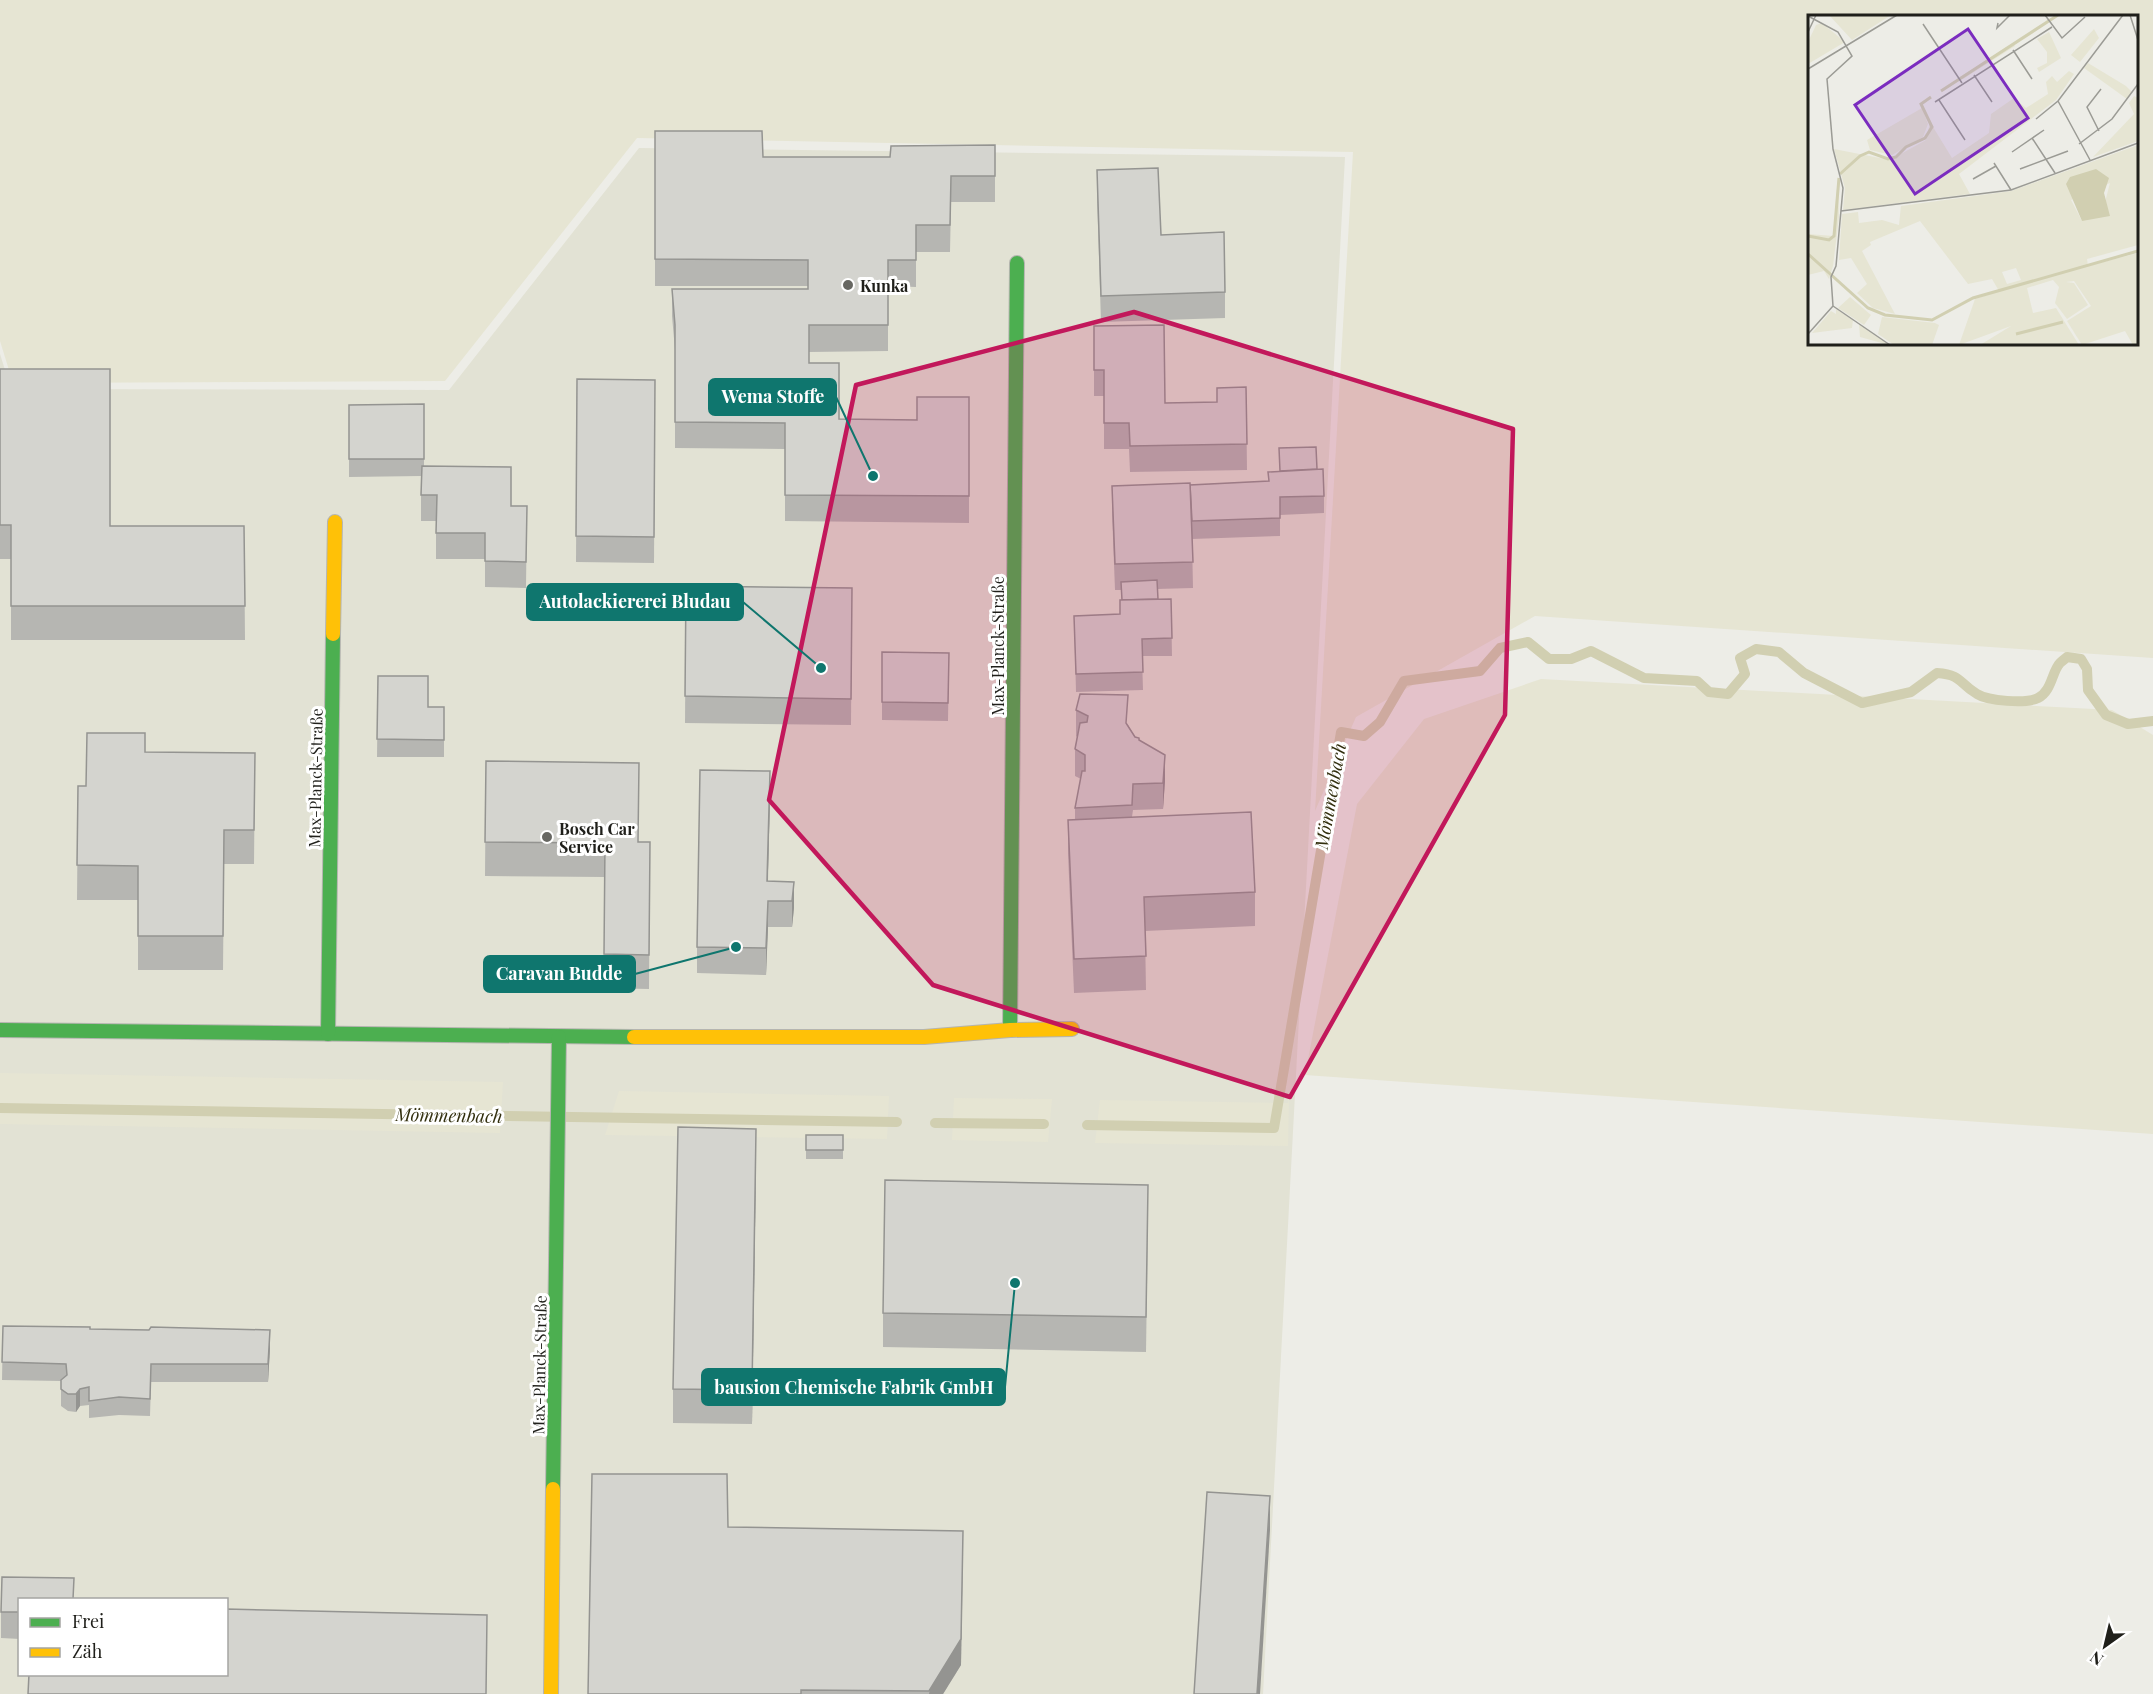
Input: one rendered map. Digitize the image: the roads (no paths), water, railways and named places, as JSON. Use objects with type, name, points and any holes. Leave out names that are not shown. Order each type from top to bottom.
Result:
[{"type":"street","name":"Max-Planck-Straße","points":[[1010,1030],[1017,263]]},
{"type":"street","name":"Max-Planck-Straße","points":[[328,1034],[335,522]]},
{"type":"street","points":[[0,1030],[559,1037],[924,1037],[1010,1030],[1072,1029]]},
{"type":"street","name":"Max-Planck-Straße","points":[[551,1694],[559,1037]]},
{"type":"waterway","name":"Mömmenbach","points":[[1087,1125],[1274,1128],[1341,732],[1364,736],[1380,722],[1404,681],[1480,671],[1500,648],[1528,642],[1549,659],[1571,659],[1591,651],[1644,678],[1697,681],[1709,692],[1728,694],[1745,674],[1740,658],[1756,649],[1779,652],[1804,673],[1862,703],[1911,692],[1937,673],[1956,678],[1982,696],[2016,701],[2032,700],[2043,695],[2057,667],[2067,657],[2081,659],[2087,669],[2088,690],[2106,715],[2128,724],[2153,721]]},
{"type":"waterway","name":"Mömmenbach","points":[[0,1108],[897,1122]]},
{"type":"waterway","name":"Mömmenbach","points":[[935,1123],[1044,1124]]},
{"type":"place","name":"Kunka","points":[[848,285]]},
{"type":"place","name":"Wema Stoffe","points":[[873,476]]},
{"type":"place","name":"Autolackiererei Bludau","points":[[821,668]]},
{"type":"place","name":"Bosch Car Service","points":[[547,837]]},
{"type":"place","name":"Caravan Budde","points":[[736,947]]},
{"type":"place","name":"bausion Chemische Fabrik GmbH","points":[[1015,1283]]}]
